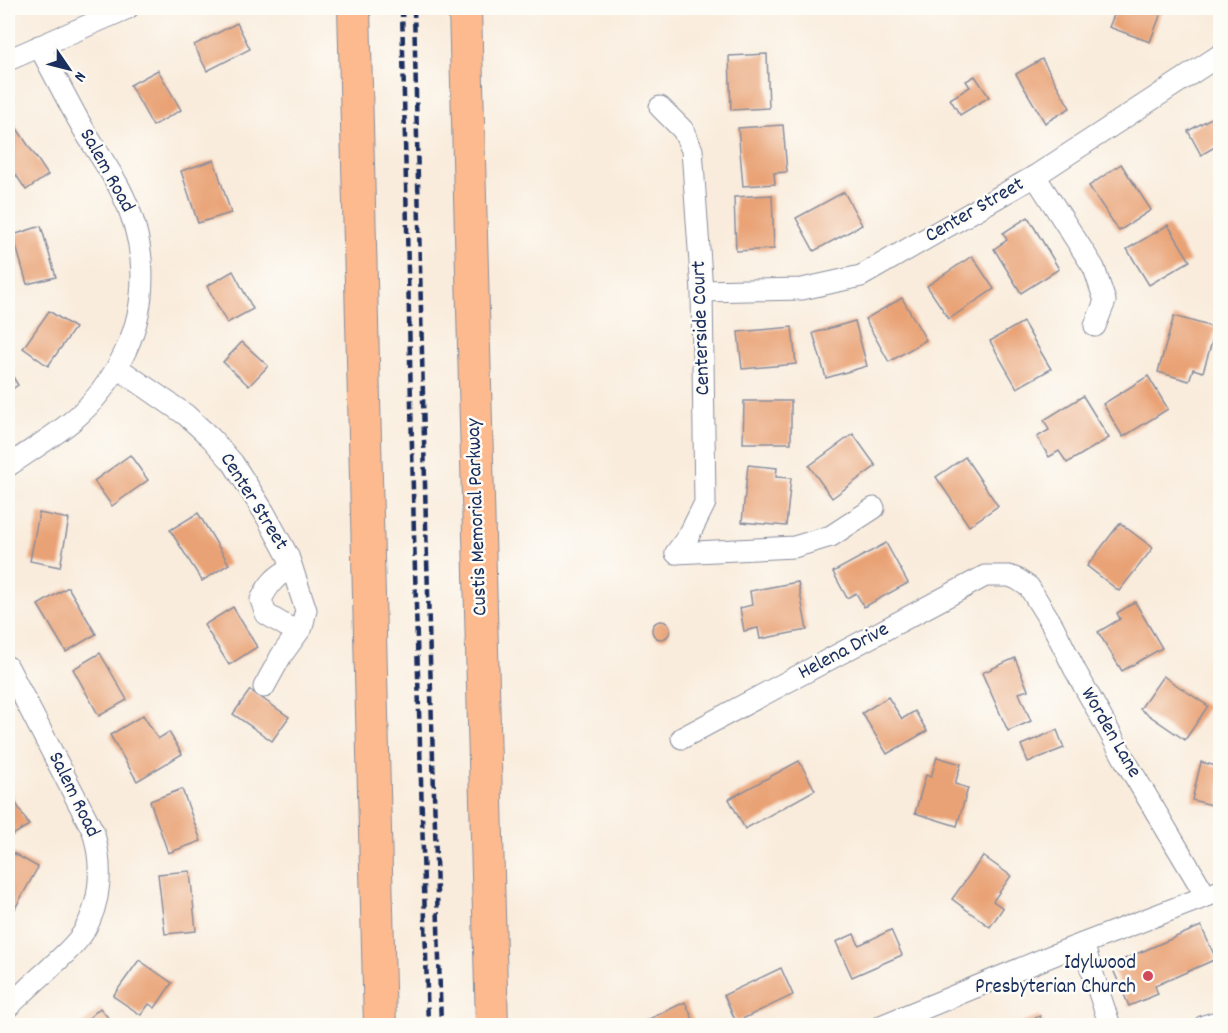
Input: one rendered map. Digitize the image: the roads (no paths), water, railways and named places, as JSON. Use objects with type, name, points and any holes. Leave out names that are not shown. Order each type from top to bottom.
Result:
[{"type":"highway","points":[[354,8],[380,1026]]},
{"type":"highway","name":"Custis Memorial Parkway","points":[[465,8],[492,1026]]},
{"type":"street","points":[[8,60],[128,8]]},
{"type":"street","name":"Salem Road","points":[[8,466],[71,422],[98,395],[118,368],[134,333],[143,283],[141,250],[121,191],[80,123],[39,46]]},
{"type":"street","name":"Center Street","points":[[702,291],[802,289],[861,276],[1035,176],[1221,55]]},
{"type":"street","name":"Centerside Court","points":[[660,107],[683,130],[692,150],[702,291],[705,503],[689,535],[676,553],[794,547],[831,536],[874,508]]},
{"type":"street","points":[[1035,176],[1094,268],[1105,301],[1095,326]]},
{"type":"street","name":"Center Street","points":[[118,368],[186,415],[233,463],[288,556],[306,610],[302,627],[299,630]]},
{"type":"street","points":[[264,687],[299,630],[286,626],[266,614],[261,600],[280,573],[292,568]]},
{"type":"street","name":"Helena Drive","points":[[682,738],[985,576],[1009,576]]},
{"type":"street","name":"Worden Lane","points":[[1009,576],[1029,587],[1053,626],[1125,760],[1213,894]]},
{"type":"street","name":"Salem Road","points":[[8,667],[93,831],[98,847],[100,873],[97,896],[90,920],[82,934],[66,953],[8,1007]]},
{"type":"street","points":[[881,1026],[1213,894]]},
{"type":"street","points":[[1083,944],[1110,1026]]},
{"type":"street","points":[[1204,1026],[1221,1021]]},
{"type":"railway","points":[[402,8],[428,1026]]},
{"type":"railway","points":[[414,8],[441,1026]]},
{"type":"place","name":"Idylwood Presbyterian Church","points":[[1148,976]]}]
